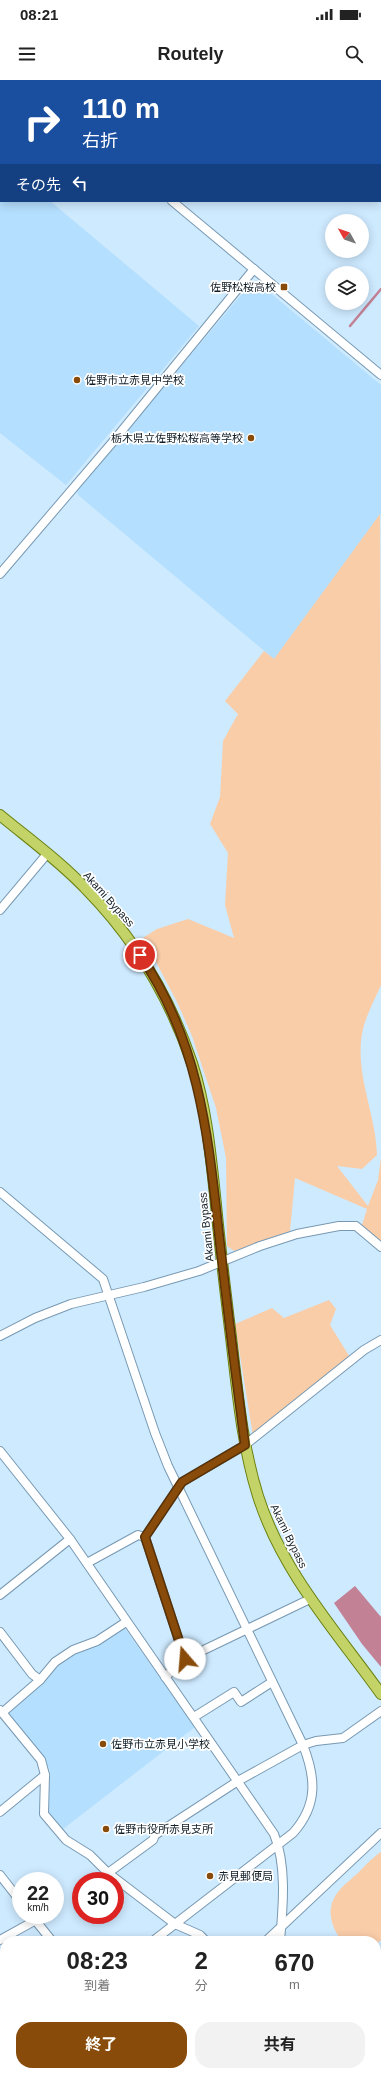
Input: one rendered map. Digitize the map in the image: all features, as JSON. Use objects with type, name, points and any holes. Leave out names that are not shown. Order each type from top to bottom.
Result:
[{"type":"main road","name":"Akami Bypass","points":[[0,815],[86,889],[118,925],[147,965],[174,1018],[193,1065],[210,1146],[222,1261],[245,1445],[258,1496],[271,1532],[310,1599],[381,1694]]},
{"type":"street","points":[[173,202],[381,375]]},
{"type":"street","points":[[0,574],[111,444],[254,269]]},
{"type":"street","points":[[0,910],[47,854]]},
{"type":"street","points":[[0,1192],[103,1279],[155,1433],[178,1488],[303,1745],[313,1782],[311,1803],[301,1824],[279,1845],[159,1936]]},
{"type":"street","points":[[0,1336],[35,1318],[71,1304],[144,1287],[199,1271],[260,1246],[297,1234],[348,1225],[356,1226],[364,1231],[381,1247]]},
{"type":"street","points":[[145,1537],[182,1482],[245,1445],[364,1350],[381,1340]]},
{"type":"street","points":[[0,1451],[70,1539],[274,1834],[279,1845],[282,1877],[280,1936]]},
{"type":"street","points":[[87,1563],[138,1535],[145,1537]]},
{"type":"street","points":[[145,1537],[185,1659]]},
{"type":"street","points":[[0,1595],[70,1539]]},
{"type":"street","points":[[165,1677],[185,1659],[310,1599]]},
{"type":"street","points":[[126,1622],[97,1641],[73,1650],[55,1662],[40,1680],[1,1711],[41,1760],[45,1775],[44,1814],[66,1840],[90,1855],[108,1872],[153,1840],[155,1836],[238,1781],[303,1745],[316,1741],[343,1738],[381,1712]]},
{"type":"street","points":[[0,1632],[32,1674],[40,1680]]},
{"type":"street","points":[[194,1717],[234,1692],[241,1702],[272,1682]]},
{"type":"street","points":[[0,1812],[45,1775]]},
{"type":"street","points":[[271,1936],[381,1832]]},
{"type":"street","points":[[0,1875],[12,1890]]},
{"type":"street","points":[[124,1884],[175,1924],[202,1936]]},
{"type":"street","points":[[6,1936],[25,1924]]},
{"type":"street","points":[[39,1924],[48,1936]]},
{"type":"shaded area","name":"佐野市立赤見中学校","points":[[0,202],[51,202],[199,326],[66,485],[0,433]]},
{"type":"shaded area","name":"栃木県立佐野松桜高等学校","points":[[256,281],[381,385],[381,514],[274,659],[78,495],[77,490],[252,282]]},
{"type":"shaded area","points":[[380,514],[381,985],[365,1021],[361,1049],[363,1079],[376,1140],[377,1155],[362,1169],[337,1166],[368,1206],[378,1180],[381,1158],[381,1242],[362,1225],[367,1209],[295,1178],[290,1231],[234,1251],[227,1246],[226,1158],[216,1108],[192,1036],[177,1002],[156,962],[141,939],[157,929],[188,919],[234,938],[225,905],[228,853],[210,824],[220,797],[223,741],[238,714],[225,701],[264,651],[274,659]]},
{"type":"shaded area","points":[[329,1300],[336,1309],[330,1325],[351,1359],[253,1436],[235,1324],[272,1308],[284,1318]]},
{"type":"shaded area","points":[[355,1586],[381,1617],[381,1667],[362,1644],[334,1603]]},
{"type":"shaded area","name":"佐野市立赤見小学校","points":[[124,1627],[195,1727],[63,1829],[47,1813],[50,1771],[45,1760],[8,1713],[56,1664]]},
{"type":"shaded area","points":[[381,1852],[381,1936],[339,1936],[332,1922],[331,1906],[333,1900],[341,1888]]},
{"type":"waterway","points":[[350,326],[381,289]]},
{"type":"place","name":"佐野松桜高校","points":[[284,287]]},
{"type":"place","name":"佐野市立赤見中学校","points":[[77,380]]},
{"type":"place","name":"栃木県立佐野松桜高等学校","points":[[251,438]]},
{"type":"place","name":"佐野市立赤見小学校","points":[[103,1744]]},
{"type":"place","name":"佐野市役所赤見支所","points":[[106,1829]]},
{"type":"place","name":"赤見郵便局","points":[[210,1876]]},
{"type":"route","points":[[140,955],[160,988],[183,1038],[193,1065],[204,1115],[210,1146],[222,1261],[245,1445],[182,1482],[145,1537],[185,1659]]}]
